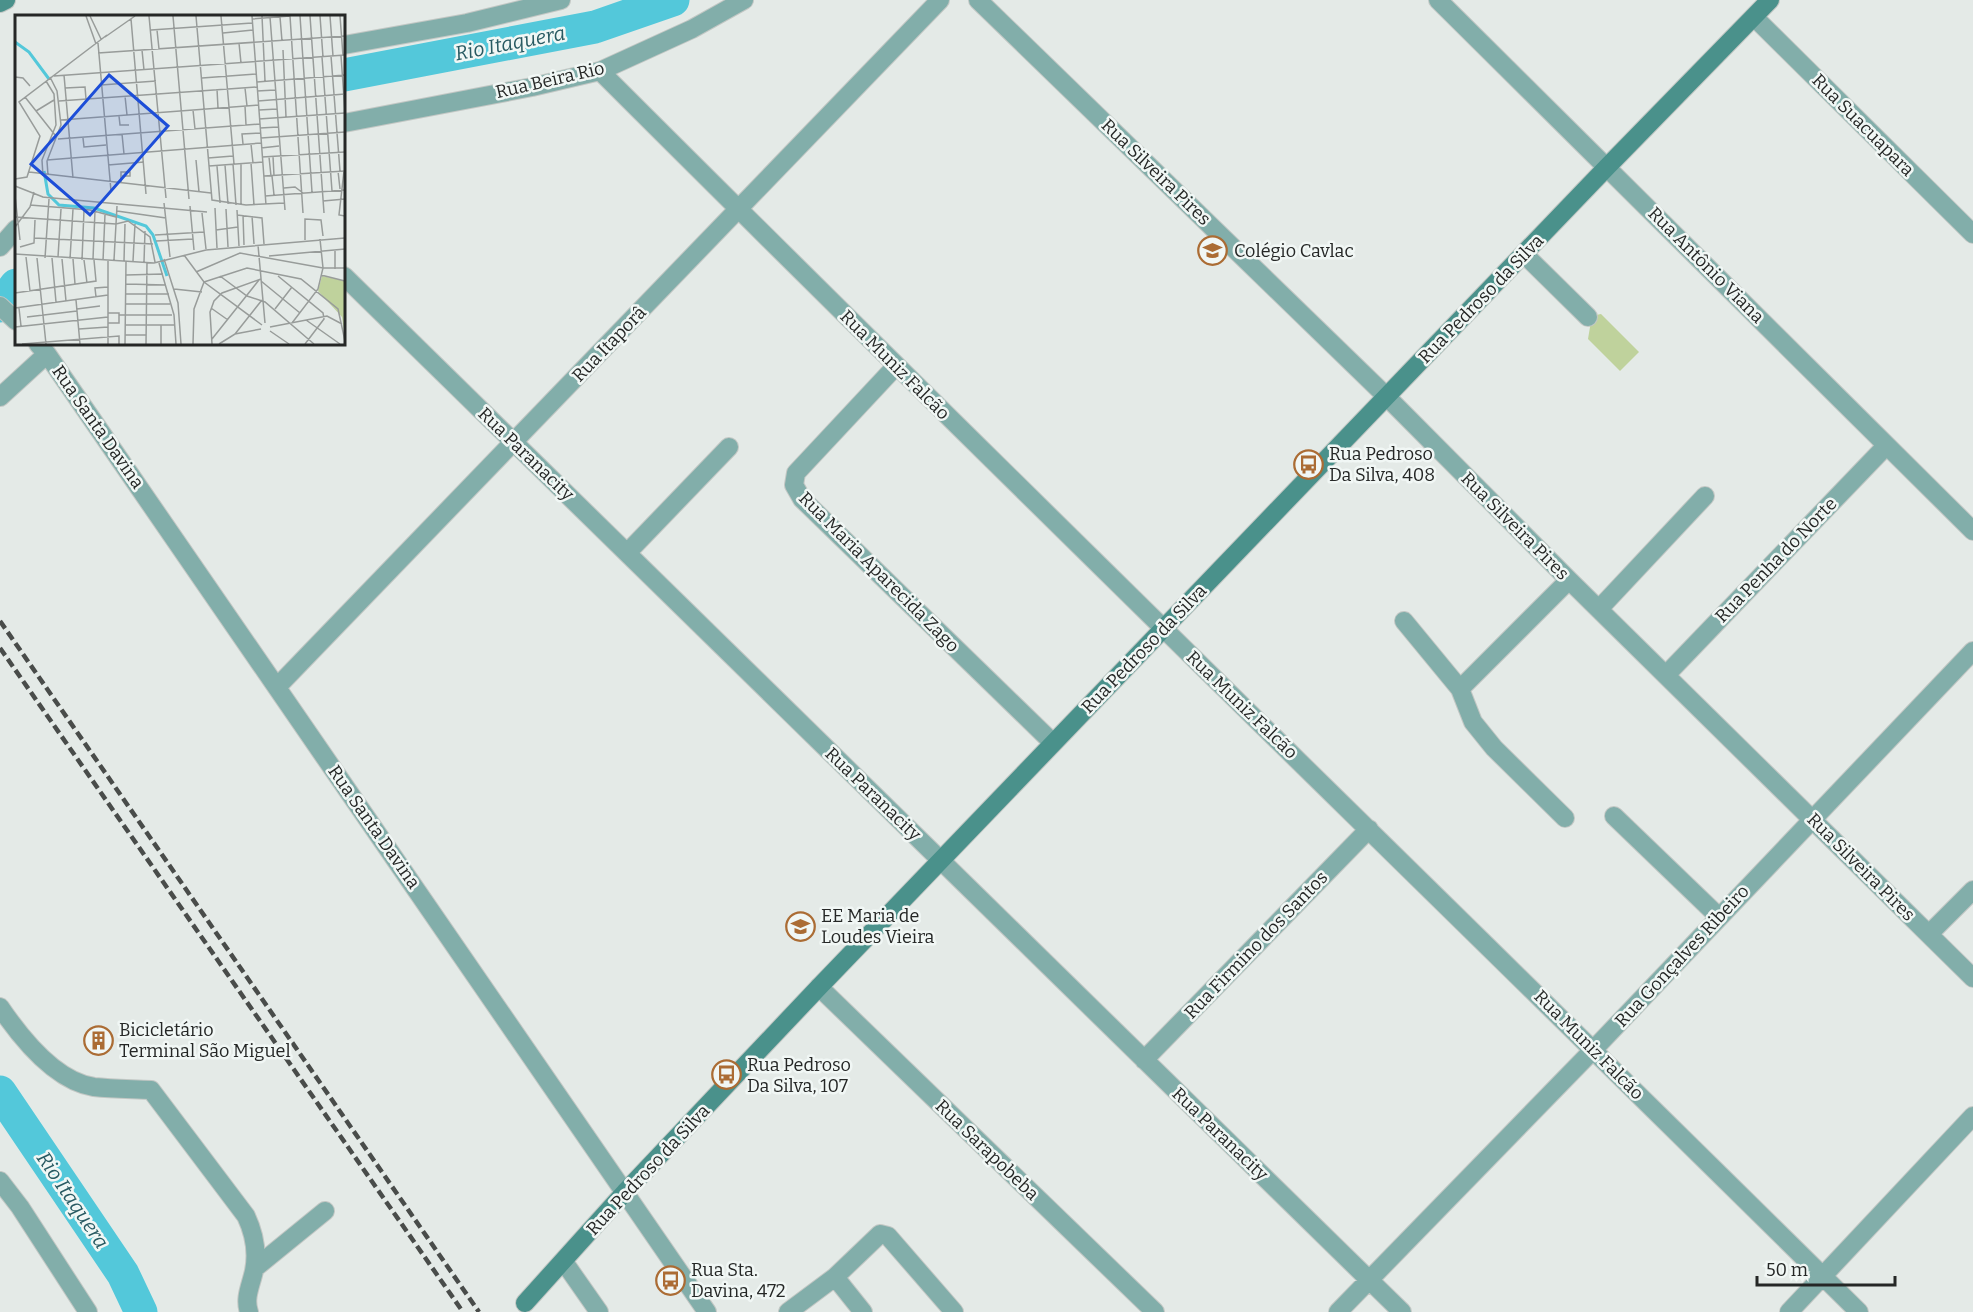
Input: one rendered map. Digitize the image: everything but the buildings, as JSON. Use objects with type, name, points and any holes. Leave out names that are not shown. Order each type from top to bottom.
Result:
[{"type":"street","points":[[0,3],[6,0]]},
{"type":"street","points":[[345,45],[467,23],[561,0]]},
{"type":"street","name":"Rua Beira Rio","points":[[345,123],[532,87],[600,71],[692,29],[744,0]]},
{"type":"street","name":"Rua Itaporâ","points":[[277,687],[515,443],[940,0]]},
{"type":"street","name":"Rua Silveira Pires","points":[[978,0],[1387,397],[1569,580],[1973,978]]},
{"type":"street","name":"Rua Antônio Viana","points":[[1438,0],[1973,531]]},
{"type":"street","name":"Rua Pedroso da Silva","points":[[525,1303],[625,1192],[940,860],[1607,166],[1770,0]]},
{"type":"street","name":"Rua Suacuapara","points":[[1754,17],[1973,234]]},
{"type":"street","name":"Rua Muniz Falcão","points":[[600,71],[896,366],[1594,1049],[1859,1312]]},
{"type":"street","points":[[0,246],[15,230]]},
{"type":"street","points":[[1524,254],[1588,317]]},
{"type":"street","name":"Rua Paranacity","points":[[345,277],[1402,1312]]},
{"type":"street","points":[[0,306],[15,320]]},
{"type":"street","points":[[0,397],[43,349]]},
{"type":"street","name":"Rua Santa Davina","points":[[43,349],[706,1312]]},
{"type":"street","name":"Rua Maria Aparecida Zago","points":[[896,366],[796,473],[794,485],[802,499],[1053,743]]},
{"type":"street","name":"Rua Penha do Norte","points":[[1666,675],[1886,446]]},
{"type":"street","points":[[627,553],[729,447]]},
{"type":"street","points":[[1599,609],[1705,496]]},
{"type":"street","points":[[1460,689],[1569,580]]},
{"type":"street","points":[[1404,621],[1460,689],[1473,722],[1494,748],[1565,818]]},
{"type":"street","name":"Rua Gonçalves Ribeiro","points":[[1338,1312],[1594,1049],[1973,651]]},
{"type":"street","points":[[1614,816],[1719,917]]},
{"type":"street","name":"Rua Firmino dos Santos","points":[[1144,1060],[1369,829]]},
{"type":"street","points":[[1929,934],[1973,890]]},
{"type":"street","name":"Rua Sarapobeba","points":[[819,987],[1155,1312]]},
{"type":"street","points":[[0,1007],[46,1063],[64,1075],[92,1086],[151,1090],[246,1216],[255,1238],[255,1268],[247,1296],[249,1312]]},
{"type":"street","points":[[1789,1312],[1973,1116]]},
{"type":"street","points":[[0,1181],[39,1235],[88,1312]]},
{"type":"street","points":[[255,1268],[325,1211]]},
{"type":"street","points":[[788,1312],[835,1277],[880,1233],[888,1236],[954,1312]]},
{"type":"street","points":[[564,1262],[600,1312]]},
{"type":"street","points":[[835,1277],[863,1312]]},
{"type":"green space","points":[[1601,314],[1639,352],[1620,371],[1588,339],[1590,327],[1587,323],[1596,315]]},
{"type":"waterway","name":"Rio Itaquera","points":[[345,75],[595,27],[673,0]]},
{"type":"waterway","name":"Rio Itaquera","points":[[0,306],[15,286]]},
{"type":"waterway","name":"Rio Itaquera","points":[[0,1092],[123,1274],[141,1312]]},
{"type":"railway","points":[[0,621],[479,1312]]},
{"type":"railway","points":[[0,648],[463,1312]]},
{"type":"place","name":"Colégio Cavlac","points":[[1213,251]]},
{"type":"place","name":"Rua Pedroso Da Silva, 408","points":[[1308,464]]},
{"type":"place","name":"EE Maria de Loudes Vieira","points":[[800,926]]},
{"type":"place","name":"Bicicletário Terminal São Miguel","points":[[98,1040]]},
{"type":"place","name":"Rua Pedroso Da Silva, 107","points":[[726,1075]]},
{"type":"place","name":"Rua Sta. Davina, 472","points":[[670,1280]]}]
